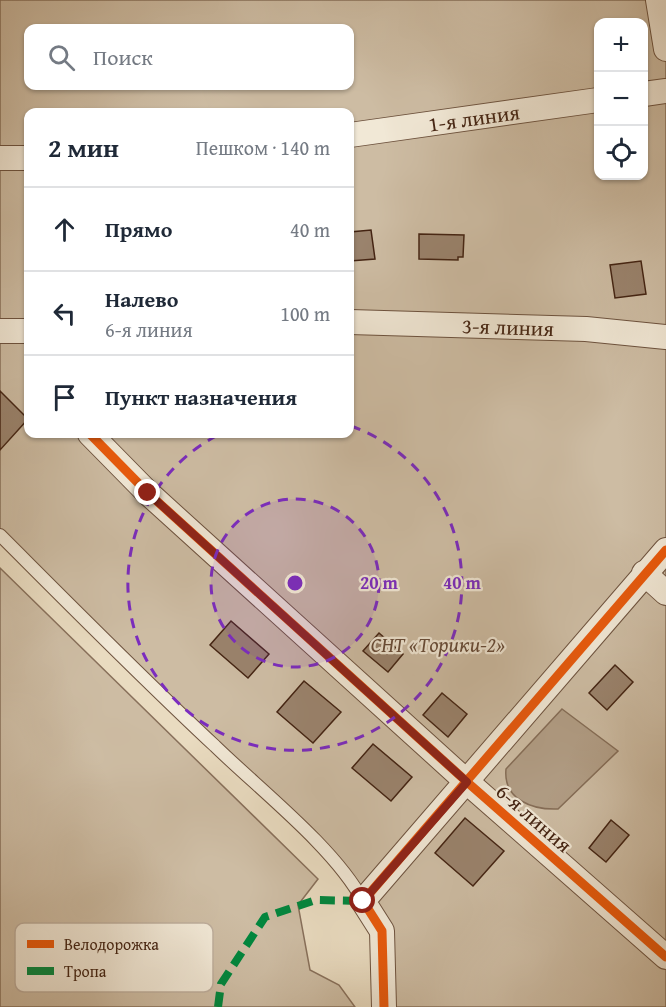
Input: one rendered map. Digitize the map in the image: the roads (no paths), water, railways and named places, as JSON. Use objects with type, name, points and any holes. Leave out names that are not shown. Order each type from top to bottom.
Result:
[{"type":"street","points":[[658,0],[666,49]]},
{"type":"street","points":[[648,93],[666,91]]},
{"type":"street","name":"1-я линия","points":[[354,134],[594,101]]},
{"type":"street","points":[[0,158],[24,158]]},
{"type":"street","name":"3-я линия","points":[[354,322],[586,329],[666,337]]},
{"type":"street","points":[[0,331],[24,331]]},
{"type":"street","name":"6-я линия","points":[[94,438],[148,493],[467,782],[666,957]]},
{"type":"street","points":[[384,1007],[382,931],[363,901],[666,550]]},
{"type":"street","points":[[644,573],[666,593]]},
{"type":"lane","points":[[0,535],[159,694],[330,856],[355,886],[363,901]]},
{"type":"park label","name":"СНТ «Торики-2»","points":[[438,644]]}]
